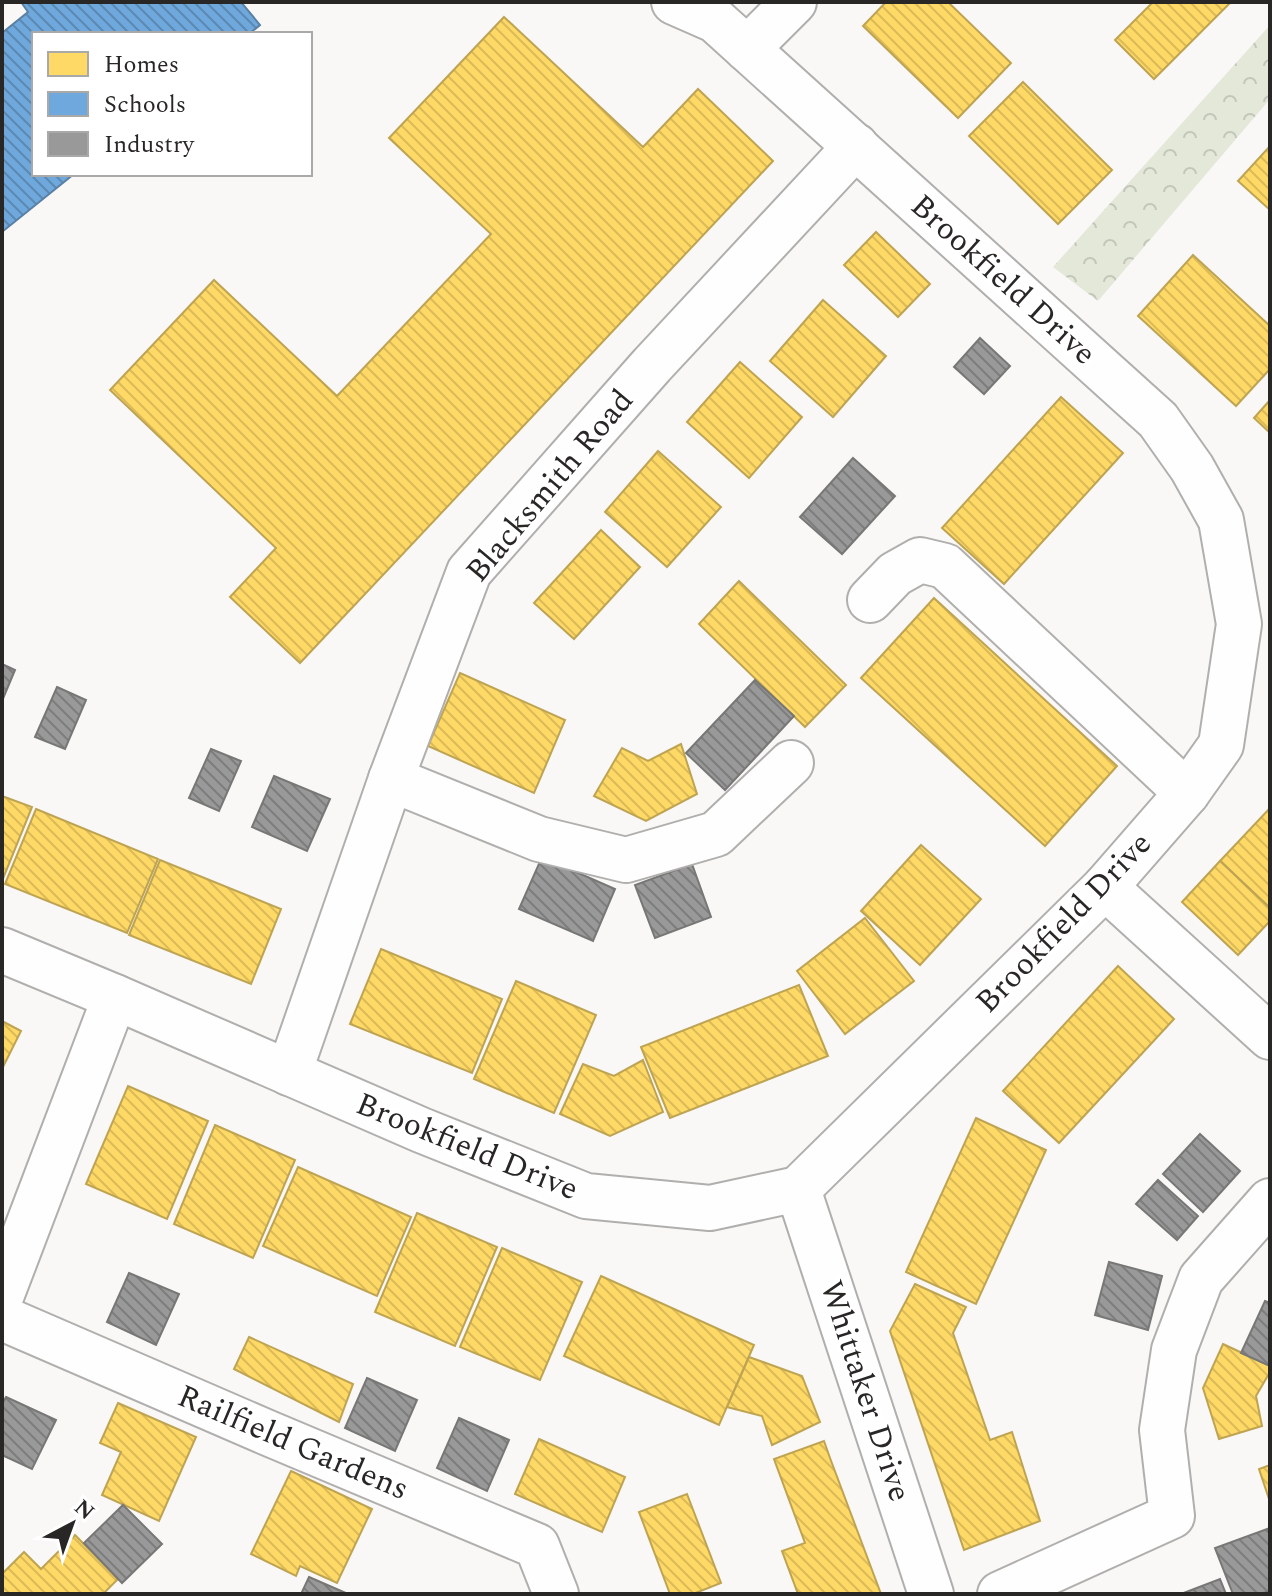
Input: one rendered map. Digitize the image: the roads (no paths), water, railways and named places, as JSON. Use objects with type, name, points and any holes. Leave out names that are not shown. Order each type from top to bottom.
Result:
[{"type":"street","name":"Brookfield Drive","points":[[2,950],[421,1130],[586,1196],[710,1208],[798,1189],[1105,887],[1187,793],[1221,745],[1254,624],[1221,520],[1192,468],[1158,420],[856,146],[715,20],[674,2]]},
{"type":"street","points":[[747,49],[794,2]]},
{"type":"street","name":"Blacksmith Road","points":[[289,1073],[391,779],[469,572],[652,365],[856,146]]},
{"type":"street","points":[[870,600],[895,574],[920,560],[945,566],[1187,793]]},
{"type":"street","points":[[391,779],[539,839],[626,860],[716,834],[791,763]]},
{"type":"street","points":[[1105,887],[1270,1037]]},
{"type":"street","points":[[2,1294],[115,997]]},
{"type":"street","name":"Whittaker Drive","points":[[798,1189],[931,1594]]},
{"type":"street","points":[[1000,1594],[1172,1516],[1162,1430],[1174,1350],[1201,1279],[1270,1201]]},
{"type":"street","name":"Railfield Gardens","points":[[2,1318],[537,1546],[556,1594]]}]
